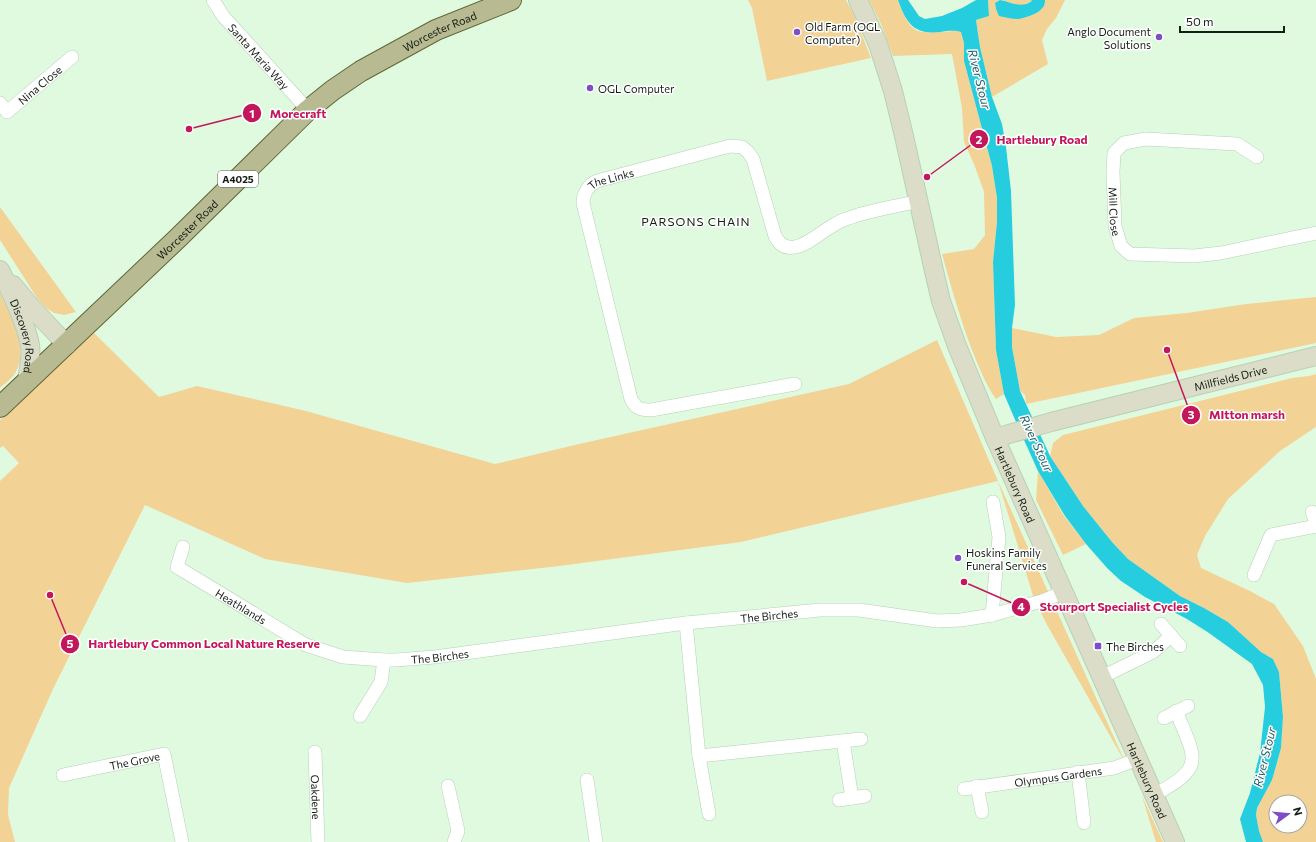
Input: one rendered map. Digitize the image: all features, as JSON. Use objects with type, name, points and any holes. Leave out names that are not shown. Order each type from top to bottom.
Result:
[{"type":"main road","name":"Worcester Road","points":[[0,408],[178,238],[308,110],[333,90],[398,50],[436,30],[511,0]]},
{"type":"main road","name":"Hartlebury Road","points":[[858,0],[878,44],[893,91],[941,301],[957,346],[1003,436],[1064,592],[1175,842]]},
{"type":"main road","name":"Discovery Road","points":[[0,266],[10,282],[32,308],[62,349]]},
{"type":"main road","name":"Discovery Road","points":[[0,270],[30,345],[27,382]]},
{"type":"main road","points":[[25,330],[41,349],[62,349]]},
{"type":"main road","name":"Millfields Drive","points":[[1003,436],[1051,422],[1316,356]]},
{"type":"street","name":"Santa Maria Way","points":[[213,0],[223,16],[308,110]]},
{"type":"street","name":"Nina Close","points":[[4,107],[72,57]]},
{"type":"street","name":"Mill Close","points":[[1257,157],[1236,144],[1146,139],[1124,143],[1114,153],[1112,172],[1115,226],[1121,246],[1130,254],[1194,256],[1221,253],[1316,233]]},
{"type":"street","name":"The Links","points":[[795,384],[651,410],[642,410],[637,408],[631,400],[583,203],[583,198],[589,186],[597,181],[710,151],[730,146],[742,147],[753,159],[775,236],[782,245],[790,248],[811,241],[825,230],[846,218],[918,201]]},
{"type":"street","points":[[992,615],[999,537],[993,502]]},
{"type":"street","points":[[1254,575],[1271,535],[1316,526]]},
{"type":"street","name":"Heathlands","points":[[183,547],[177,567],[306,645],[343,657],[384,660]]},
{"type":"street","name":"The Birches","points":[[384,660],[435,657],[686,623],[820,610],[859,610],[937,621],[961,620],[992,615],[1042,602],[1064,592]]},
{"type":"street","points":[[686,623],[699,756],[709,814]]},
{"type":"street","points":[[1161,624],[1180,646]]},
{"type":"street","points":[[1102,677],[1153,652],[1171,636]]},
{"type":"street","points":[[360,716],[381,682],[384,660]]},
{"type":"street","points":[[1164,718],[1188,706]]},
{"type":"street","points":[[1154,795],[1181,779],[1190,768],[1193,760],[1192,750],[1176,711]]},
{"type":"street","points":[[699,756],[861,739]]},
{"type":"street","points":[[839,800],[858,797],[843,741]]},
{"type":"street","name":"Oakdene","points":[[315,752],[318,842]]},
{"type":"street","name":"The Grove","points":[[63,775],[164,754],[182,842]]},
{"type":"street","name":"Olympus Gardens","points":[[964,789],[1114,768],[1138,759]]},
{"type":"street","points":[[1078,772],[1084,823]]},
{"type":"street","points":[[587,780],[596,842]]},
{"type":"street","points":[[448,786],[458,831],[454,842]]},
{"type":"street","points":[[977,786],[982,812]]},
{"type":"shaded area","points":[[748,0],[846,0],[854,15],[871,58],[767,81],[752,8]]},
{"type":"shaded area","points":[[869,0],[898,0],[908,22],[918,31],[961,31],[964,43],[964,61],[992,166],[997,198],[997,222],[993,262],[996,350],[1004,394],[996,399],[985,380],[971,347],[942,254],[974,249],[985,235],[984,192],[964,142],[962,108],[952,54],[893,56],[881,24]]},
{"type":"shaded area","points":[[988,0],[1000,0],[995,3],[996,9],[1045,4],[1045,0],[1065,0],[1042,40],[1048,64],[992,97],[980,47],[976,20],[989,16]]},
{"type":"shaded area","points":[[1002,0],[1031,0],[1032,1],[1021,6]]},
{"type":"shaded area","points":[[0,207],[76,312],[64,315],[54,313],[46,308],[37,298],[0,240]]},
{"type":"shaded area","points":[[0,293],[18,334],[21,355],[19,365],[14,375],[0,388]]},
{"type":"shaded area","points":[[1316,297],[1316,343],[1026,404],[1025,395],[1020,391],[1012,347],[1012,328],[1056,337],[1099,335],[1134,318]]},
{"type":"shaded area","points":[[94,333],[159,397],[197,386],[306,411],[495,464],[849,384],[937,340],[998,481],[741,542],[559,566],[407,583],[265,559],[145,505],[53,689],[9,788],[8,815],[15,842],[0,842],[0,481],[19,463],[3,446],[0,448],[0,420]]},
{"type":"shaded area","points":[[1316,374],[1316,427],[1280,451],[1228,499],[1205,536],[1197,555],[1201,568],[1274,604],[1303,646],[1316,679],[1316,842],[1263,842],[1256,815],[1257,808],[1272,780],[1276,766],[1281,748],[1283,717],[1279,672],[1273,659],[1261,652],[1228,622],[1180,596],[1128,559],[1083,506],[1050,456],[1053,443],[1063,435],[1292,378]]},
{"type":"shaded area","points":[[1038,471],[1064,516],[1086,544],[1063,555],[1036,500]]},
{"type":"shaded area","points":[[998,481],[1126,764],[1046,623],[1034,599]]},
{"type":"shaded area","points":[[1142,796],[1163,842],[1156,842]]},
{"type":"water","name":"River Stour","points":[[898,0],[908,0],[919,16],[925,19],[942,16],[962,8],[976,0],[988,0],[989,16],[976,20],[980,47],[992,97],[1002,124],[1006,147],[1011,191],[1015,305],[1012,328],[1012,347],[1020,391],[1050,456],[1083,506],[1128,559],[1180,596],[1228,622],[1261,652],[1273,659],[1279,672],[1283,717],[1281,748],[1272,780],[1257,808],[1256,815],[1263,842],[1246,842],[1240,819],[1250,793],[1260,753],[1265,707],[1263,685],[1252,664],[1187,619],[1145,597],[1121,581],[1108,569],[1086,544],[1065,516],[1038,471],[1004,394],[996,350],[993,262],[997,222],[997,198],[992,166],[964,61],[964,43],[961,32],[924,32],[917,29],[912,26],[904,15]]},
{"type":"water","points":[[1000,0],[1020,5],[1028,3],[1032,1],[1031,0],[1045,0],[1045,4],[1040,11],[1018,19],[999,16],[995,3]]},
{"type":"place","name":"Old Farm (OGL Computer)","points":[[797,32]]},
{"type":"place","name":"Anglo Document Solutions","points":[[1159,37]]},
{"type":"place","name":"OGL Computer","points":[[590,88]]},
{"type":"place","name":"Morecraft","points":[[189,129]]},
{"type":"place","name":"Hartlebury Road","points":[[927,177]]},
{"type":"place","name":"MItton marsh","points":[[1167,350]]},
{"type":"place","name":"Hoskins Family Funeral Services","points":[[958,558]]},
{"type":"place","name":"Stourport Specialist Cycles","points":[[964,582]]},
{"type":"place","name":"Hartlebury Common Local Nature Reserve","points":[[50,595]]},
{"type":"place","name":"The Birches","points":[[1098,646]]},
{"type":"district","name":"PARSONS CHAIN","points":[[696,221]]}]
